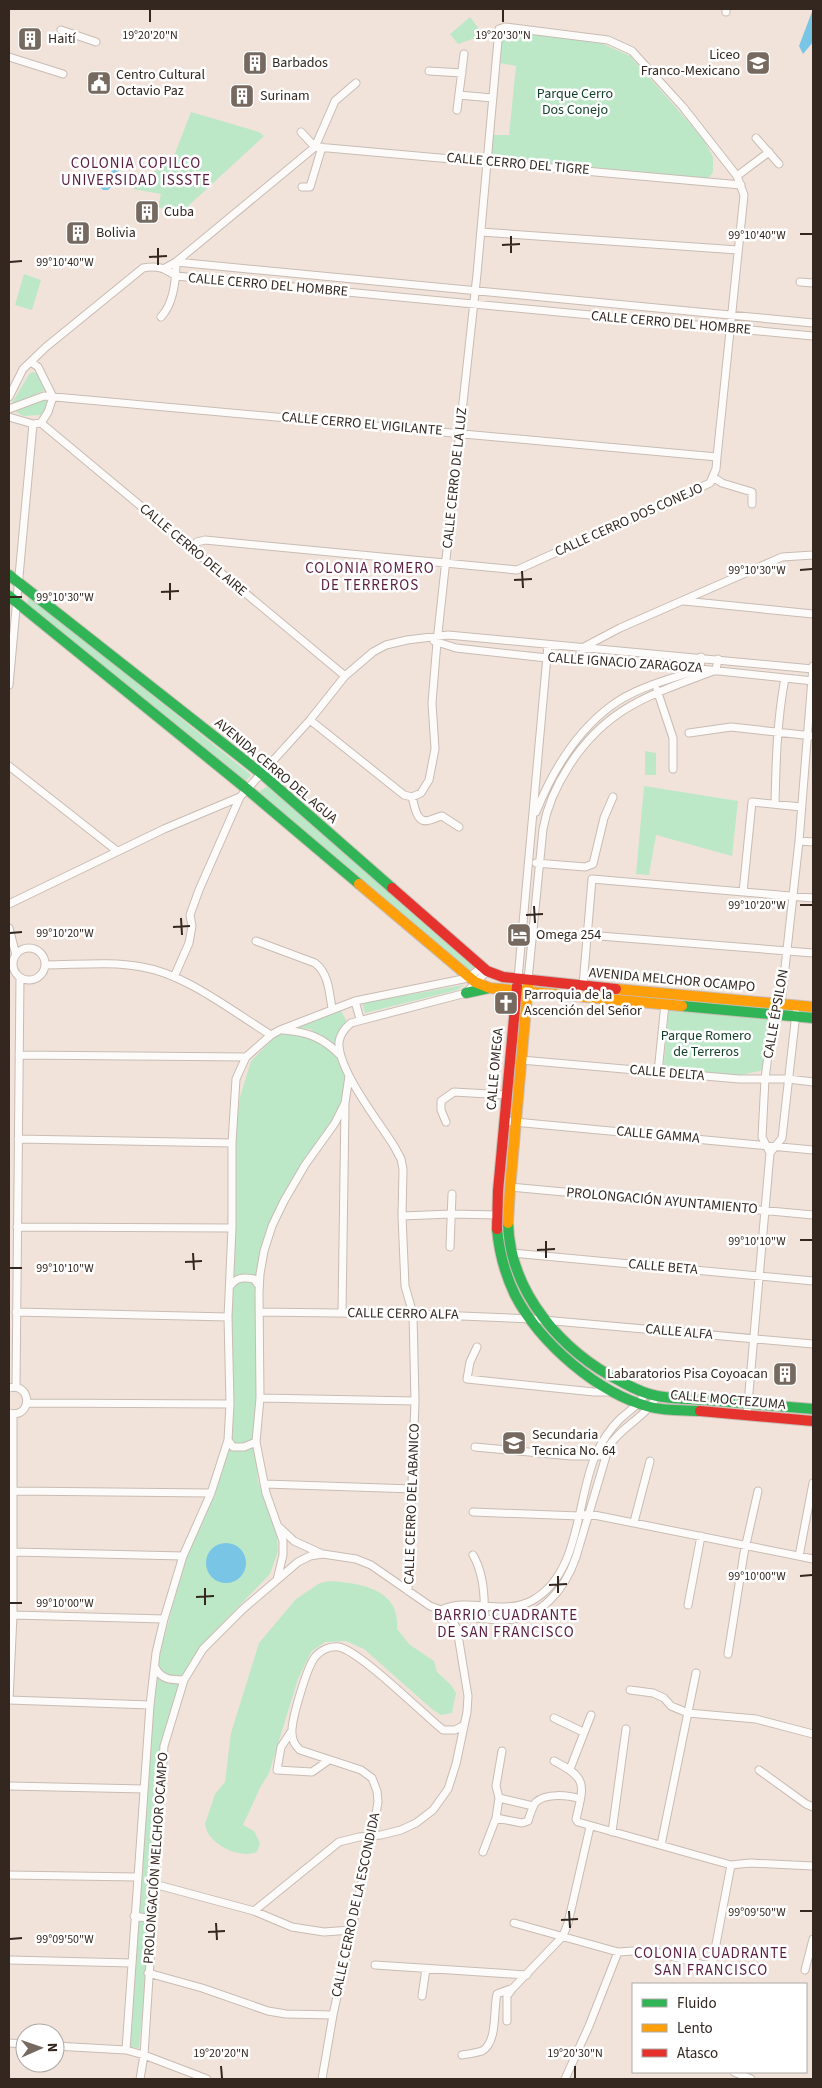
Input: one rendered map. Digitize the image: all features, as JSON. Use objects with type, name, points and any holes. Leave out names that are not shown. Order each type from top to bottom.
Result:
[{"type":"street","name":"CALLE CERRO DE LA LUZ","points":[[412,796],[421,793],[429,780],[435,749],[432,704],[437,639],[475,292],[499,29],[505,27]]},
{"type":"street","name":"CALLE CERRO DOS CONEJO","points":[[191,548],[199,540],[205,540],[517,570],[710,483],[717,458],[744,195],[737,176],[683,107],[632,51],[608,40],[505,27]]},
{"type":"street","points":[[61,30],[96,42]]},
{"type":"street","points":[[458,110],[464,54]]},
{"type":"street","points":[[9,57],[63,74]]},
{"type":"street","points":[[429,71],[462,73]]},
{"type":"street","points":[[302,187],[310,187],[319,147],[335,102],[356,83]]},
{"type":"street","points":[[459,94],[492,98]]},
{"type":"street","points":[[301,132],[319,147]]},
{"type":"street","points":[[756,138],[779,164]]},
{"type":"street","points":[[160,317],[169,308],[176,276],[176,262],[319,147]]},
{"type":"street","name":"CALLE CERRO DEL TIGRE","points":[[319,147],[741,185]]},
{"type":"street","points":[[737,176],[769,152]]},
{"type":"street","points":[[481,232],[738,250]]},
{"type":"street","name":"CALLE CERRO DEL HOMBRE","points":[[813,323],[176,262],[165,268],[176,276],[813,336]]},
{"type":"street","points":[[9,398],[23,369],[46,347],[143,268],[156,266],[165,268]]},
{"type":"street","points":[[800,282],[813,284]]},
{"type":"street","points":[[9,417],[33,424],[41,423],[48,412],[53,397],[38,367],[31,362]]},
{"type":"street","name":"CALLE CERRO EL VIGILANTE","points":[[9,409],[44,396],[717,458]]},
{"type":"street","name":"CALLE CERRO DEL AIRE","points":[[41,423],[346,676]]},
{"type":"street","points":[[9,684],[13,600],[19,584],[33,424]]},
{"type":"street","points":[[713,477],[722,483],[752,492],[752,504]]},
{"type":"street","points":[[578,660],[582,648],[620,628],[682,600],[782,557],[813,555]]},
{"type":"street","name":"AVENIDA CERRO DEL AGUA","points":[[9,575],[262,774],[485,969],[523,980]]},
{"type":"street","points":[[13,600],[244,794],[472,980],[490,988]]},
{"type":"street","points":[[682,600],[813,614]]},
{"type":"street","name":"CALLE IGNACIO ZARAGOZA","points":[[437,639],[456,636],[813,668]]},
{"type":"street","points":[[174,977],[189,943],[192,926],[190,915],[199,890],[244,794],[310,720],[346,676],[373,652],[386,645],[424,638],[437,639]]},
{"type":"street","name":"CALLE IGNACIO ZARAGOZA","points":[[437,639],[456,648],[547,658],[716,670],[812,681]]},
{"type":"street","name":"CALLE OMEGA","points":[[548,645],[529,862],[522,991],[506,1095],[497,1215],[498,1239],[504,1269],[514,1292],[549,1343],[568,1362],[588,1377],[640,1404]]},
{"type":"street","points":[[533,819],[549,782],[575,741],[611,706],[655,685],[700,669],[701,657]]},
{"type":"street","points":[[716,670],[718,659]]},
{"type":"street","name":"CALLE ÉPSILON","points":[[797,1011],[782,1138],[770,1153],[762,1137],[765,1079],[774,1014],[781,1004],[810,736],[813,668]]},
{"type":"street","name":"CALLE OMEGA","points":[[523,980],[543,829],[550,801],[557,785],[582,745],[616,714],[716,670]]},
{"type":"street","points":[[775,804],[777,733],[785,678]]},
{"type":"street","points":[[655,685],[673,738],[673,769]]},
{"type":"street","points":[[310,720],[404,795],[412,796],[416,815],[421,820],[427,822],[442,816],[459,827]]},
{"type":"street","points":[[689,733],[731,727],[810,736]]},
{"type":"street","points":[[9,766],[118,851]]},
{"type":"street","points":[[9,904],[118,851],[244,794]]},
{"type":"street","points":[[529,862],[589,866],[594,860],[598,837],[613,797]]},
{"type":"street","points":[[743,892],[752,802],[801,807]]},
{"type":"street","points":[[799,841],[813,842]]},
{"type":"street","points":[[583,985],[592,878],[813,898]]},
{"type":"street","points":[[9,928],[16,954],[14,966],[20,977],[16,1312],[12,1388],[24,1392],[27,1402],[23,1411],[11,1414],[14,1552],[9,1700],[150,1705]]},
{"type":"street","points":[[587,934],[813,953]]},
{"type":"street","points":[[256,941],[320,967],[325,975],[332,1008]]},
{"type":"street","points":[[16,954],[27,948],[35,949],[42,954],[45,965],[42,973],[36,978],[28,980],[20,977]]},
{"type":"street","points":[[45,965],[122,964],[144,967],[174,977],[271,1035]]},
{"type":"street","points":[[466,993],[472,980],[485,969]]},
{"type":"street","name":"PROLONGACIÓN MELCHOR OCAMPO","points":[[126,2050],[134,1916],[150,1705],[156,1653],[164,1619],[184,1556],[211,1493],[228,1440],[230,1404],[228,1317],[232,1228],[232,1143],[236,1079],[246,1057],[271,1035],[332,1008],[355,1001],[472,980]]},
{"type":"street","name":"AVENIDA MELCHOR OCAMPO","points":[[523,980],[781,1004],[813,1018]]},
{"type":"street","points":[[342,1313],[345,1103],[349,1076],[340,1055],[339,1041],[343,1030],[351,1023],[360,1019],[466,993],[490,988],[522,991]]},
{"type":"street","name":"CALLE OMEGA","points":[[522,991],[521,1060],[510,1187],[509,1215],[512,1253],[525,1287],[545,1320],[572,1349],[595,1367],[646,1393]]},
{"type":"street","name":"AVENIDA MELCHOR OCAMPO","points":[[522,991],[774,1014],[813,1007]]},
{"type":"street","points":[[355,1001],[360,1019]]},
{"type":"street","points":[[658,1072],[665,1004]]},
{"type":"street","points":[[280,1030],[304,1032],[330,1045],[340,1055]]},
{"type":"street","points":[[19,1055],[246,1057]]},
{"type":"street","name":"CALLE DELTA","points":[[521,1060],[739,1079],[788,1079],[813,1082]]},
{"type":"street","name":"CALLE CERRO DEL ABANICO","points":[[254,1911],[339,1842],[401,1830],[416,1823],[433,1810],[448,1789],[456,1764],[467,1712],[466,1686],[457,1628],[451,1618],[441,1610],[430,1606],[408,1591],[415,1401],[413,1314],[404,1286],[403,1169],[401,1159],[349,1076]]},
{"type":"street","points":[[446,1122],[441,1110],[441,1101],[454,1092],[506,1095]]},
{"type":"street","points":[[277,1580],[283,1554],[283,1541],[266,1493],[256,1442],[260,1398],[260,1274],[264,1251],[272,1226],[284,1201],[305,1165],[335,1123],[345,1103]]},
{"type":"street","name":"CALLE GAMMA","points":[[504,1121],[813,1150]]},
{"type":"street","points":[[18,1139],[232,1143]]},
{"type":"street","points":[[747,1415],[770,1153]]},
{"type":"street","name":"PROLONGACIÓN AYUNTAMIENTO","points":[[510,1187],[813,1215]]},
{"type":"street","points":[[450,1247],[452,1194]]},
{"type":"street","points":[[402,1216],[497,1215]]},
{"type":"street","points":[[17,1227],[232,1228]]},
{"type":"street","name":"CALLE BETA","points":[[512,1253],[813,1281]]},
{"type":"street","points":[[230,1268],[238,1276],[260,1274]]},
{"type":"street","points":[[230,1286],[235,1280],[240,1278],[254,1279],[259,1286]]},
{"type":"street","points":[[16,1312],[228,1317]]},
{"type":"street","name":"CALLE CERRO ALFA","points":[[260,1312],[413,1314],[545,1320]]},
{"type":"street","name":"CALLE ALFA","points":[[545,1320],[813,1344]]},
{"type":"street","points":[[477,1347],[470,1362],[467,1379],[584,1392],[614,1392]]},
{"type":"street","points":[[441,1610],[459,1605],[485,1607],[520,1606],[534,1599],[554,1584],[563,1568],[596,1455],[606,1434],[640,1404],[646,1393]]},
{"type":"street","name":"CALLE MOCTEZUMA","points":[[646,1393],[657,1396],[813,1409]]},
{"type":"street","points":[[451,1618],[506,1620],[521,1617],[537,1610],[558,1593],[570,1574],[605,1458],[614,1439],[651,1407],[657,1396]]},
{"type":"street","points":[[260,1398],[415,1401]]},
{"type":"street","points":[[27,1402],[230,1404]]},
{"type":"street","name":"CALLE MOCTEZUMA","points":[[640,1404],[651,1407],[813,1421]]},
{"type":"street","points":[[228,1440],[233,1447],[244,1447],[256,1442]]},
{"type":"street","points":[[475,1447],[571,1456],[596,1455],[605,1458]]},
{"type":"street","points":[[634,1522],[650,1461]]},
{"type":"street","points":[[799,1556],[813,1483]]},
{"type":"street","points":[[264,1484],[413,1489]]},
{"type":"street","points":[[14,1491],[211,1493]]},
{"type":"street","points":[[728,1654],[746,1546],[758,1491]]},
{"type":"street","points":[[473,1512],[579,1516],[589,1514],[813,1559]]},
{"type":"street","points":[[279,1527],[294,1542],[323,1554],[356,1559],[371,1565],[408,1591]]},
{"type":"street","points":[[688,1605],[701,1536]]},
{"type":"street","points":[[14,1552],[184,1556]]},
{"type":"street","name":"PROLONGACIÓN MELCHOR OCAMPO","points":[[140,2079],[144,2055],[164,1746],[184,1680],[203,1649],[243,1609],[298,1562],[310,1556],[323,1554]]},
{"type":"street","points":[[473,1555],[478,1564],[485,1607],[484,1618]]},
{"type":"street","points":[[506,1607],[506,1620]]},
{"type":"street","points":[[13,1615],[164,1619]]},
{"type":"street","points":[[329,1760],[312,1772],[277,1770],[281,1747],[291,1732],[301,1691],[312,1662],[331,1647],[341,1648],[364,1662],[443,1730],[455,1730],[463,1726]]},
{"type":"street","points":[[155,1667],[158,1673],[165,1678],[184,1680]]},
{"type":"street","points":[[661,1845],[696,1673]]},
{"type":"street","points":[[630,1690],[653,1693],[664,1698],[671,1706],[688,1713],[756,1719],[813,1734]]},
{"type":"street","points":[[570,1769],[591,1715]]},
{"type":"street","points":[[554,1718],[583,1732]]},
{"type":"street","points":[[612,1832],[626,1728]]},
{"type":"street","name":"CALLE CERRO DE LA ESCONDIDA","points":[[291,1732],[294,1744],[300,1750],[362,1770],[372,1778],[377,1791],[378,1802],[333,2015],[322,2079]]},
{"type":"street","points":[[483,1852],[496,1818],[499,1798],[496,1786],[502,1751]]},
{"type":"street","points":[[554,1761],[570,1769],[581,1783],[576,1821],[590,1827],[730,1865],[750,1863],[813,1866]]},
{"type":"street","points":[[759,1770],[813,1807]]},
{"type":"street","points":[[9,1786],[144,1789]]},
{"type":"street","points":[[496,1818],[522,1823],[528,1821],[533,1806],[544,1798],[566,1796],[580,1799]]},
{"type":"street","points":[[499,1798],[533,1806]]},
{"type":"street","points":[[507,2021],[507,1996],[564,1936],[590,1827]]},
{"type":"street","points":[[514,1923],[618,1952],[649,1950],[704,1965],[710,1964],[713,1960],[730,1865]]},
{"type":"street","points":[[9,1874],[137,1877]]},
{"type":"street","points":[[154,1884],[254,1911],[292,1927],[309,1931],[351,1930]]},
{"type":"street","points":[[134,1916],[153,1919]]},
{"type":"street","points":[[805,1970],[813,1938]]},
{"type":"street","points":[[565,2079],[589,2026],[618,1952]]},
{"type":"street","points":[[9,1960],[132,1963]]},
{"type":"street","points":[[376,1966],[526,1975]]},
{"type":"street","points":[[422,1996],[426,1968]]},
{"type":"street","points":[[148,1973],[202,1988],[268,2011],[286,2014],[333,2015]]},
{"type":"street","points":[[462,2055],[480,2052],[488,2047],[497,1994],[513,1988]]},
{"type":"street","points":[[65,2047],[126,2050],[207,2079]]},
{"type":"street","points":[[736,2073],[751,2079]]},
{"type":"green space","points":[[470,17],[484,35],[458,44],[450,34]]},
{"type":"green space","name":"Parque Cerro Dos Conejo","points":[[501,29],[601,43],[630,56],[703,138],[713,157],[713,172],[708,179],[490,157],[491,135],[509,135],[516,66],[500,63]]},
{"type":"green space","points":[[191,112],[259,132],[264,136],[186,208],[176,214],[158,207],[161,194],[133,189],[174,156]]},
{"type":"green space","points":[[24,274],[41,280],[32,310],[15,305]]},
{"type":"green space","points":[[34,372],[40,375],[45,390],[10,406],[30,373]]},
{"type":"green space","points":[[44,399],[48,402],[41,415],[23,416],[15,411],[24,404]]},
{"type":"green space","points":[[29,596],[251,775],[246,781],[27,604]]},
{"type":"green space","points":[[645,751],[656,753],[656,775],[645,775]]},
{"type":"green space","points":[[267,786],[474,967],[468,973],[259,792]]},
{"type":"green space","points":[[644,786],[738,801],[732,856],[656,835],[649,875],[636,874]]},
{"type":"green space","points":[[533,983],[772,1006],[769,1010],[531,988]]},
{"type":"green space","points":[[464,985],[457,990],[365,1013],[362,1003]]},
{"type":"green space","name":"Parque Romero de Terreros","points":[[669,1009],[770,1020],[764,1070],[736,1076],[663,1071]]},
{"type":"green space","points":[[341,1011],[346,1020],[336,1047],[310,1029],[292,1028]]},
{"type":"green space","points":[[295,1033],[316,1040],[335,1053],[342,1066],[347,1083],[342,1103],[327,1132],[287,1192],[262,1259],[260,1398],[255,1442],[258,1481],[276,1529],[278,1551],[270,1574],[199,1647],[177,1695],[162,1746],[159,1771],[155,1887],[139,2048],[129,2047],[152,1704],[159,1657],[186,1556],[215,1495],[229,1441],[229,1322],[234,1143],[240,1097],[251,1061],[277,1035]]},
{"type":"green space","points":[[330,1581],[365,1587],[385,1597],[392,1605],[396,1616],[397,1629],[410,1645],[434,1661],[437,1672],[451,1685],[456,1693],[452,1713],[441,1715],[433,1710],[364,1649],[346,1641],[325,1642],[311,1652],[298,1679],[269,1773],[243,1825],[254,1831],[260,1843],[257,1852],[245,1854],[232,1851],[214,1841],[208,1833],[205,1824],[215,1794],[225,1782],[231,1733],[259,1643],[296,1599],[320,1583]]},
{"type":"water","points":[[813,9],[813,42],[803,54],[799,46]]},
{"type":"water","points":[[117,155],[124,157],[114,184],[108,190],[103,190],[97,184],[97,177],[104,172],[111,173]]},
{"type":"water","points":[[230,1543],[237,1546],[243,1552],[246,1563],[245,1571],[237,1580],[230,1583],[222,1583],[215,1580],[207,1571],[206,1559],[209,1552],[218,1544]]},
{"type":"traffic: fast","points":[[9,575],[262,774],[392,888]]},
{"type":"traffic: fast","points":[[9,596],[248,790],[359,884]]},
{"type":"traffic: fast","points":[[466,993],[489,988]]},
{"type":"traffic: fast","points":[[682,1006],[813,1018]]},
{"type":"traffic: fast","points":[[508,1223],[511,1249],[518,1273],[529,1296],[543,1318],[560,1337],[600,1369],[635,1389],[657,1396],[813,1409]]},
{"type":"traffic: fast","points":[[497,1229],[503,1262],[515,1295],[539,1331],[572,1364],[610,1390],[630,1400],[656,1408],[700,1411]]},
{"type":"traffic: slow","points":[[359,884],[475,982],[490,988],[682,1006]]},
{"type":"traffic: slow","points":[[508,1223],[528,985]]},
{"type":"traffic: slow","points":[[616,989],[813,1007]]},
{"type":"traffic: jam","points":[[392,888],[487,971],[503,977],[616,989]]},
{"type":"traffic: jam","points":[[497,1229],[498,1191],[517,986]]},
{"type":"traffic: jam","points":[[700,1411],[813,1421]]},
{"type":"place","name":"Haití","points":[[30,39]]},
{"type":"place","name":"Barbados","points":[[255,63]]},
{"type":"place","name":"Liceo Franco-Mexicano","points":[[758,63]]},
{"type":"place","name":"Centro Cultural Octavio Paz","points":[[99,83]]},
{"type":"place","name":"Surinam","points":[[242,96]]},
{"type":"place","name":"Cuba","points":[[147,212]]},
{"type":"place","name":"Bolivia","points":[[78,233]]},
{"type":"place","name":"Omega 254","points":[[519,935]]},
{"type":"place","name":"Parroquia de la Ascención del Señor","points":[[506,1003]]},
{"type":"place","name":"Labaratorios Pisa Coyoacan","points":[[785,1374]]},
{"type":"place","name":"Secundaria Tecnica No. 64","points":[[514,1443]]},
{"type":"district","name":"COLONIA COPILCO UNIVERSIDAD ISSSTE","points":[[136,172]]},
{"type":"district","name":"COLONIA ROMERO DE TERREROS","points":[[370,576]]},
{"type":"district","name":"BARRIO CUADRANTE DE SAN FRANCISCO","points":[[506,1624]]},
{"type":"district","name":"COLONIA CUADRANTE SAN FRANCISCO","points":[[711,1962]]}]
